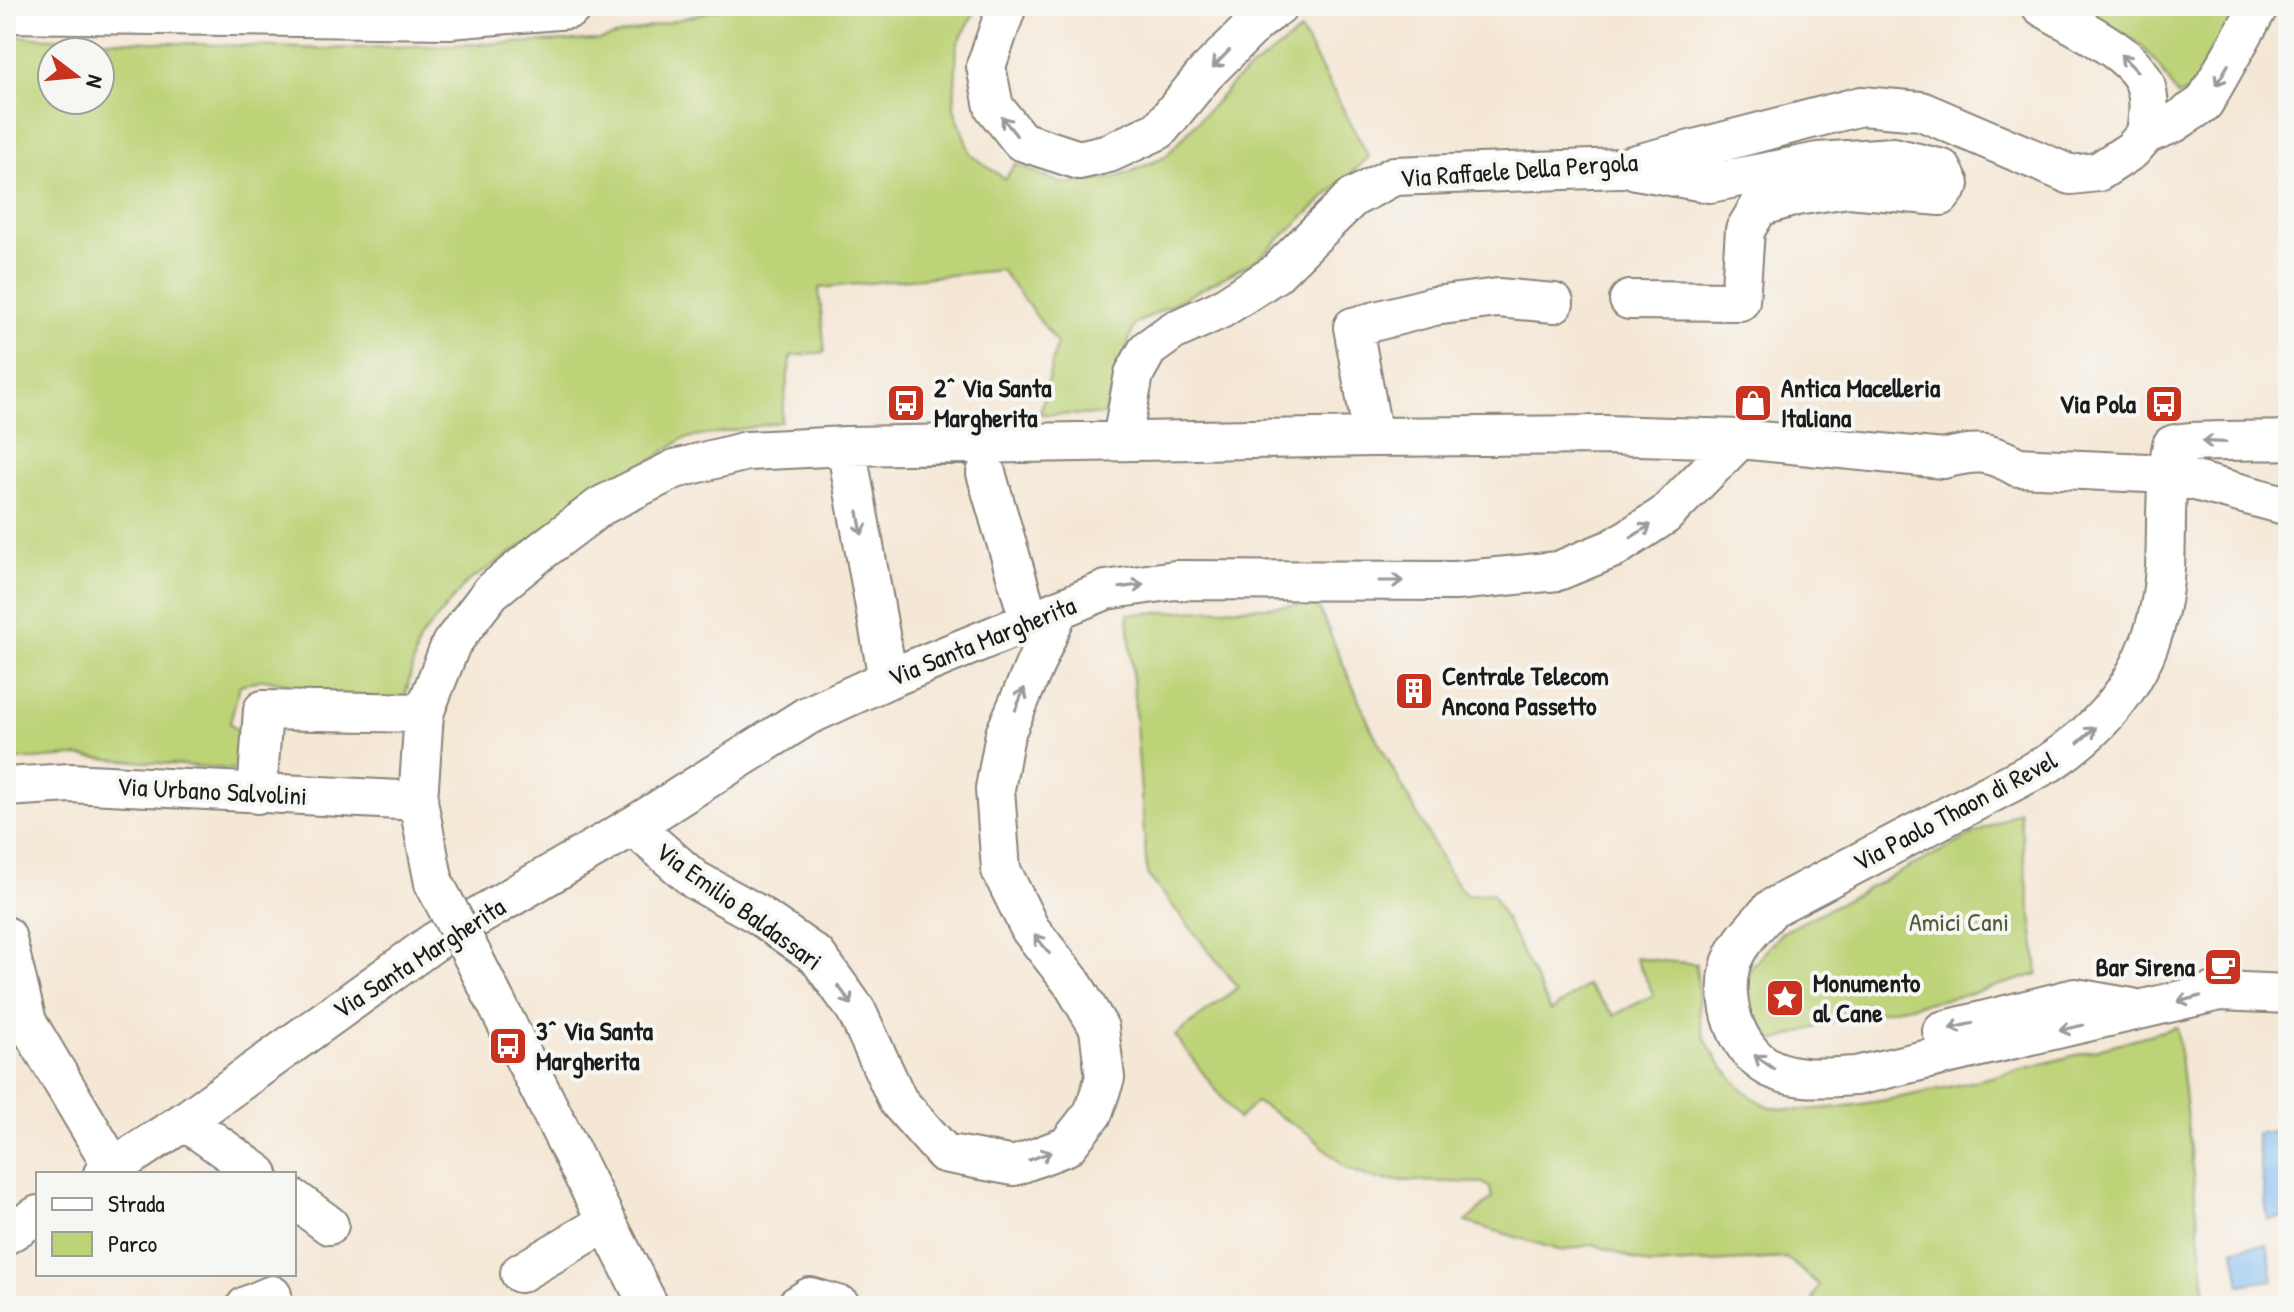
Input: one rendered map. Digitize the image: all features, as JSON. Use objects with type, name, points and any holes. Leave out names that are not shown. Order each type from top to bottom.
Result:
[{"type":"main road","points":[[6,10],[449,16],[569,6]]},
{"type":"street","points":[[1007,6],[986,66],[994,107],[1021,141],[1079,160],[1109,153],[1159,130],[1205,74],[1278,6]]},
{"type":"street","points":[[2041,6],[2128,59],[2145,83],[2150,106],[2146,134]]},
{"type":"street","name":"Via Raffaele Della Pergola","points":[[1122,440],[1134,374],[1148,349],[1173,331],[1221,309],[1275,274],[1352,198],[1394,176],[1621,168],[1861,106],[1921,111],[2071,175],[2098,172],[2132,150],[2146,134],[2174,123],[2204,103],[2259,6]]},
{"type":"street","points":[[1621,168],[1710,183],[1818,162],[1893,157],[1942,169],[1950,184],[1941,196],[1848,188],[1796,196],[1759,207],[1745,230],[1740,301],[1629,300]]},
{"type":"street","points":[[1373,437],[1353,327],[1459,302],[1498,298],[1554,303]]},
{"type":"street","points":[[649,1306],[434,883],[418,801],[424,713],[451,644],[491,592],[601,506],[675,469],[747,451],[846,446],[1605,435],[1740,439],[1943,459],[1972,474],[2002,473],[2018,467],[2169,474],[2288,506]]},
{"type":"street","name":"Via Santa Margherita","points":[[6,936],[27,1022],[108,1171],[185,1121],[434,942],[633,826],[807,716],[888,679],[1106,590],[1175,580],[1455,581],[1558,571],[1614,548],[1665,515],[1740,439]]},
{"type":"street","points":[[2169,474],[2172,445],[2176,441],[2221,443],[2288,440]]},
{"type":"street","points":[[846,446],[888,679]]},
{"type":"street","points":[[986,473],[1044,617]]},
{"type":"street","name":"Via Paolo Thaon di Revel","points":[[2169,474],[2165,571],[2154,636],[2122,701],[2087,738],[2049,763],[1772,908],[1747,935],[1730,967],[1729,998],[1736,1032],[1754,1057],[1775,1071],[1809,1078],[1856,1076],[2220,991],[2288,994]]},
{"type":"street","name":"Via Emilio Baldassari","points":[[633,826],[695,880],[757,914],[817,956],[856,1010],[898,1101],[944,1153],[1014,1166],[1067,1146],[1093,1113],[1105,1078],[1099,1028],[1073,984],[1030,929],[1001,870],[995,789],[1005,734],[1044,617]]},
{"type":"street","points":[[257,794],[263,710],[424,713]]},
{"type":"street","name":"Via Urbano Salvolini","points":[[6,787],[70,783],[418,801]]},
{"type":"street","points":[[185,1121],[256,1172]]},
{"type":"street","points":[[296,1200],[329,1225]]},
{"type":"street","points":[[6,1235],[36,1216]]},
{"type":"street","points":[[520,1273],[605,1223]]},
{"type":"street","points":[[796,1306],[810,1297],[841,1306]]},
{"type":"green space","points":[[731,6],[978,6],[957,45],[954,108],[971,155],[1005,179],[1015,164],[1063,184],[1116,178],[1165,157],[1235,81],[1301,31],[1369,157],[1257,260],[1135,324],[1103,415],[1040,414],[1057,343],[1001,270],[819,288],[825,352],[791,356],[781,422],[683,439],[466,583],[419,640],[404,701],[330,693],[264,679],[240,685],[230,723],[248,742],[251,771],[74,756],[6,761],[6,36],[36,37],[36,116],[116,116],[116,41],[323,49],[600,40]]},
{"type":"green space","points":[[2073,6],[2253,6],[2210,85],[2177,96],[2155,62],[2134,40]]},
{"type":"green space","points":[[1317,604],[1371,728],[1448,872],[1466,895],[1492,893],[1551,1011],[1587,985],[1614,1015],[1654,995],[1635,958],[1696,964],[1701,1024],[1716,1058],[1754,1098],[1763,1104],[1793,1110],[1841,1107],[1964,1084],[2177,1027],[2207,1306],[1821,1306],[1812,1299],[1819,1285],[1787,1258],[1650,1265],[1593,1244],[1562,1251],[1466,1222],[1492,1198],[1490,1188],[1483,1183],[1378,1180],[1347,1169],[1309,1134],[1256,1102],[1238,1119],[1175,1036],[1238,987],[1147,874],[1128,614]]},
{"type":"green space","name":"Amici Cani","points":[[2019,811],[2038,974],[1966,995],[1838,1020],[1774,1041],[1757,1023],[1747,1005],[1746,988],[1750,969],[1781,933]]},
{"type":"water","points":[[2288,1129],[2288,1217],[2268,1220],[2256,1133]]},
{"type":"water","points":[[2267,1244],[2273,1280],[2240,1285],[2234,1249]]},
{"type":"place","name":"2^ Via Santa Margherita","points":[[906,403]]},
{"type":"place","name":"Antica Macelleria Italiana","points":[[1753,403]]},
{"type":"place","name":"Via Pola","points":[[2164,404]]},
{"type":"place","name":"Centrale Telecom Ancona Passetto","points":[[1414,691]]},
{"type":"place","name":"Bar Sirena","points":[[2223,967]]},
{"type":"place","name":"Monumento al Cane","points":[[1785,998]]},
{"type":"place","name":"3^ Via Santa Margherita","points":[[508,1046]]}]
